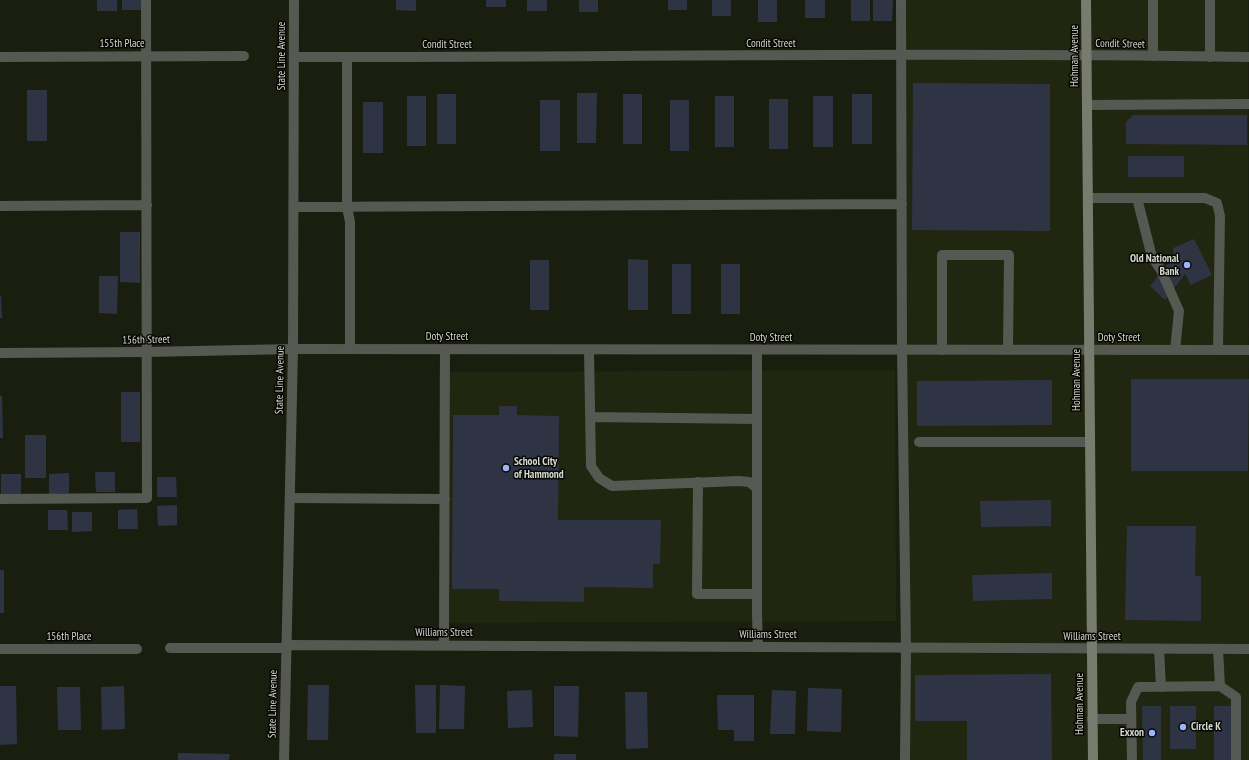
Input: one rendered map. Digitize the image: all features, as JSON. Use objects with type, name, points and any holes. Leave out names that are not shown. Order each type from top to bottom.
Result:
[{"type":"main road","name":"Hohman Avenue","points":[[1086,0],[1093,760]]},
{"type":"street","points":[[0,499],[147,498],[146,0]]},
{"type":"street","name":"State Line Avenue","points":[[284,760],[293,349],[294,0]]},
{"type":"street","points":[[901,0],[902,350],[906,648],[905,760]]},
{"type":"street","points":[[1153,0],[1153,56]]},
{"type":"street","points":[[1210,0],[1210,57]]},
{"type":"street","name":"Condit Street","points":[[294,57],[901,55],[1249,57]]},
{"type":"street","name":"155th Place","points":[[0,56],[244,56]]},
{"type":"street","points":[[347,57],[347,206],[350,222],[350,349]]},
{"type":"street","points":[[1087,105],[1249,104]]},
{"type":"street","points":[[1088,198],[1205,198],[1216,203],[1220,216],[1218,350]]},
{"type":"street","points":[[1137,198],[1152,257],[1161,270],[1179,311],[1175,350]]},
{"type":"street","points":[[294,207],[902,204]]},
{"type":"street","points":[[0,206],[147,205]]},
{"type":"street","points":[[942,350],[942,255],[1009,256],[1008,350]]},
{"type":"street","name":"Doty Street","points":[[293,349],[1249,350]]},
{"type":"street","name":"156th Street","points":[[0,353],[293,349]]},
{"type":"street","points":[[444,646],[445,349]]},
{"type":"street","points":[[589,350],[591,466],[599,478],[612,486],[739,481],[749,482],[757,488]]},
{"type":"street","points":[[757,350],[758,647]]},
{"type":"street","points":[[590,417],[757,419]]},
{"type":"street","points":[[919,442],[1090,442]]},
{"type":"street","points":[[698,482],[697,594],[757,594]]},
{"type":"street","points":[[290,498],[445,499]]},
{"type":"street","points":[[170,648],[286,646]]},
{"type":"street","name":"Williams Street","points":[[286,646],[1092,648],[1249,650]]},
{"type":"street","name":"156th Place","points":[[0,649],[137,648]]},
{"type":"street","points":[[1159,649],[1161,687]]},
{"type":"street","points":[[1218,649],[1220,686]]},
{"type":"street","points":[[1132,760],[1132,702],[1138,687],[1220,686],[1236,697],[1236,760]]},
{"type":"street","points":[[1092,719],[1132,719]]},
{"type":"shaded area","points":[[901,0],[1248,0],[1249,760],[901,760]]},
{"type":"shaded area","points":[[895,370],[896,621],[441,623],[439,372]]},
{"type":"building","points":[[97,0],[117,0],[117,11],[97,11]]},
{"type":"building","points":[[122,0],[141,0],[141,10],[122,10]]},
{"type":"building","points":[[396,0],[416,0],[416,11],[396,10]]},
{"type":"building","points":[[486,0],[506,0],[506,7],[486,7]]},
{"type":"building","points":[[527,0],[547,0],[547,11],[527,11]]},
{"type":"building","points":[[579,0],[598,0],[598,12],[579,12]]},
{"type":"building","points":[[668,0],[687,0],[687,10],[668,10]]},
{"type":"building","points":[[712,0],[731,0],[731,16],[712,16]]},
{"type":"building","points":[[758,0],[777,0],[777,22],[758,22]]},
{"type":"building","points":[[805,0],[825,0],[825,18],[805,18]]},
{"type":"building","points":[[851,0],[870,0],[870,21],[851,21]]},
{"type":"building","points":[[873,0],[893,0],[892,21],[873,21]]},
{"type":"building","points":[[913,83],[1050,84],[1050,231],[912,230]]},
{"type":"building","points":[[27,90],[47,90],[47,141],[27,141]]},
{"type":"building","points":[[577,93],[597,93],[596,143],[577,143]]},
{"type":"building","points":[[437,94],[456,94],[456,144],[437,144]]},
{"type":"building","points":[[623,94],[642,94],[642,144],[623,144]]},
{"type":"building","points":[[852,94],[872,94],[872,144],[852,144]]},
{"type":"building","points":[[407,96],[426,96],[426,146],[407,146]]},
{"type":"building","points":[[715,96],[734,96],[734,147],[715,147]]},
{"type":"building","points":[[813,96],[833,96],[833,147],[813,147]]},
{"type":"building","points":[[769,99],[788,99],[788,149],[769,149]]},
{"type":"building","points":[[540,100],[560,100],[560,151],[540,151]]},
{"type":"building","points":[[670,100],[689,100],[689,151],[670,151]]},
{"type":"building","points":[[363,102],[383,102],[383,153],[363,153]]},
{"type":"building","points":[[1133,115],[1247,115],[1247,145],[1126,144],[1126,122]]},
{"type":"building","points":[[1128,156],[1184,156],[1184,177],[1128,177]]},
{"type":"building","points":[[120,232],[140,232],[140,283],[120,282]]},
{"type":"building","name":"Old National Bank","points":[[1194,239],[1212,275],[1191,285],[1185,274],[1165,300],[1150,286],[1174,256],[1173,248]]},
{"type":"building","points":[[628,259],[648,260],[648,310],[628,310]]},
{"type":"building","points":[[530,260],[549,260],[549,310],[530,310]]},
{"type":"building","points":[[672,264],[691,264],[691,314],[672,314]]},
{"type":"building","points":[[721,264],[740,264],[740,314],[721,314]]},
{"type":"building","points":[[99,276],[118,276],[117,314],[99,313]]},
{"type":"building","points":[[1,296],[2,318],[0,318]]},
{"type":"building","points":[[1131,379],[1249,379],[1248,471],[1131,471]]},
{"type":"building","points":[[1052,380],[1052,425],[917,426],[917,381]]},
{"type":"building","points":[[121,392],[140,392],[140,442],[121,442]]},
{"type":"building","points":[[2,395],[3,438],[0,438],[0,396]]},
{"type":"building","name":"School City of Hammond","points":[[499,406],[517,406],[517,415],[559,416],[558,520],[661,520],[660,564],[653,564],[653,588],[584,587],[584,602],[499,601],[499,589],[452,589],[453,415],[499,415]]},
{"type":"building","points":[[25,435],[46,435],[46,478],[25,478]]},
{"type":"building","points":[[95,472],[115,472],[115,492],[96,492]]},
{"type":"building","points":[[69,473],[69,493],[49,494],[49,474]]},
{"type":"building","points":[[1,474],[21,474],[21,494],[1,494]]},
{"type":"building","points":[[157,477],[176,477],[177,497],[157,497]]},
{"type":"building","points":[[1051,500],[1051,526],[981,527],[980,501]]},
{"type":"building","points":[[177,505],[177,525],[158,526],[157,506]]},
{"type":"building","points":[[137,509],[138,529],[118,529],[118,510]]},
{"type":"building","points":[[48,510],[67,510],[68,530],[48,530]]},
{"type":"building","points":[[72,512],[92,512],[92,531],[72,532]]},
{"type":"building","points":[[1127,526],[1196,526],[1195,576],[1201,576],[1201,621],[1125,620]]},
{"type":"building","points":[[0,570],[4,570],[4,613],[0,613]]},
{"type":"building","points":[[1052,573],[1052,599],[973,601],[972,575]]},
{"type":"building","points":[[1051,674],[1052,760],[967,760],[967,721],[915,721],[915,675]]},
{"type":"building","points":[[308,685],[329,685],[328,740],[307,740]]},
{"type":"building","points":[[415,685],[436,685],[436,733],[416,733]]},
{"type":"building","points":[[440,685],[465,686],[464,729],[439,729]]},
{"type":"building","points":[[0,686],[16,686],[17,744],[0,745]]},
{"type":"building","points":[[124,686],[125,729],[102,730],[101,687]]},
{"type":"building","points":[[554,686],[579,686],[578,737],[554,736]]},
{"type":"building","points":[[57,687],[80,687],[81,730],[58,730]]},
{"type":"building","points":[[808,688],[842,689],[841,732],[807,731]]},
{"type":"building","points":[[532,690],[533,727],[508,728],[507,691]]},
{"type":"building","points":[[772,690],[796,691],[795,734],[770,734]]},
{"type":"building","points":[[625,692],[647,692],[648,748],[626,749]]},
{"type":"building","points":[[717,695],[754,695],[754,741],[734,741],[734,730],[718,730]]},
{"type":"building","name":"Exxon","points":[[1142,706],[1161,706],[1161,760],[1143,760]]},
{"type":"building","name":"Circle K","points":[[1170,706],[1196,706],[1196,749],[1170,749]]},
{"type":"building","points":[[1214,706],[1232,706],[1233,760],[1214,760]]},
{"type":"building","points":[[178,753],[230,754],[229,760],[178,760]]},
{"type":"building","points":[[554,754],[576,754],[576,760],[554,760]]},
{"type":"place","name":"Old National Bank","points":[[1187,265]]},
{"type":"place","name":"School City of Hammond","points":[[506,468]]},
{"type":"place","name":"Circle K","points":[[1183,727]]},
{"type":"place","name":"Exxon","points":[[1152,733]]}]
